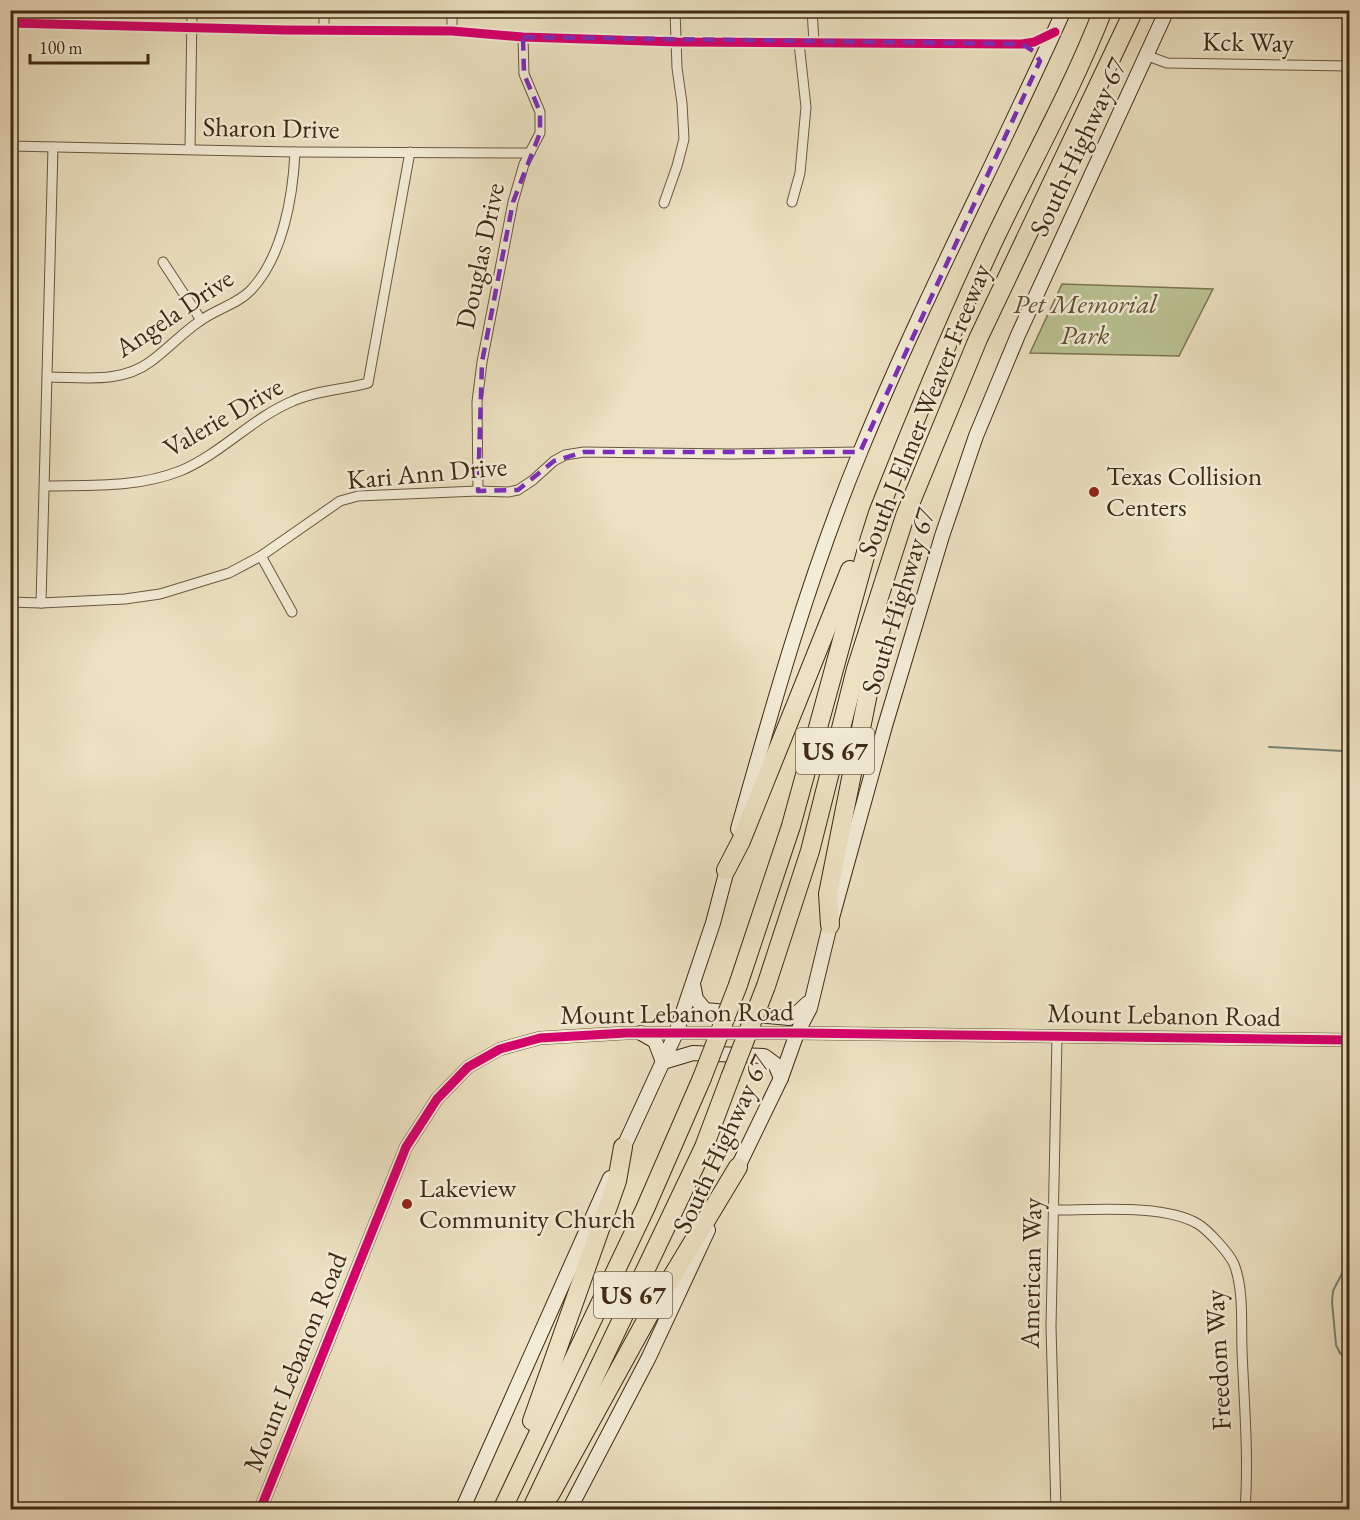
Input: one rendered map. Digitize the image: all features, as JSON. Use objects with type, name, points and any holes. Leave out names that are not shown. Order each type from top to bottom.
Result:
[{"type":"highway","name":"South J Elmer Weaver Freeway","points":[[502,1509],[645,1209],[702,1078],[738,985],[791,826],[870,538],[943,351],[994,239],[1089,46],[1103,10]]},
{"type":"highway","name":"South J Elmer Weaver Freeway","points":[[531,1509],[704,1147],[766,986],[810,851],[855,669],[904,516],[978,339],[1134,10]]},
{"type":"highway","points":[[830,925],[828,894],[876,649],[897,564],[904,516]]},
{"type":"highway","points":[[726,870],[741,841],[852,564],[870,538]]},
{"type":"highway","points":[[493,1509],[535,1414],[559,1349],[617,1182],[623,1148]]},
{"type":"highway","points":[[543,1509],[649,1315],[738,1167]]},
{"type":"main road","points":[[462,1509],[676,1033],[713,923],[726,870],[805,598],[860,452],[941,270],[1064,10]]},
{"type":"main road","name":"South Highway 67","points":[[569,1509],[649,1358],[781,1078],[797,1033],[810,1008],[830,925],[892,703],[942,536],[976,436],[1032,302],[1148,56],[1167,10]]},
{"type":"main road","points":[[693,984],[696,999],[705,1010],[789,1018],[811,1000]]},
{"type":"main road","points":[[641,1033],[655,1041],[663,1062]]},
{"type":"main road","points":[[663,1062],[693,1053],[764,1056],[775,1064],[781,1078]]},
{"type":"street","points":[[62,10],[62,25]]},
{"type":"street","points":[[190,148],[192,10]]},
{"type":"street","points":[[324,10],[324,30]]},
{"type":"street","points":[[452,10],[452,31]]},
{"type":"street","points":[[664,202],[684,138],[682,103],[676,68],[675,10]]},
{"type":"street","points":[[812,10],[814,42]]},
{"type":"street","points":[[10,23],[452,31],[523,37],[676,42],[1022,44],[1034,42],[1055,32]]},
{"type":"street","name":"Douglas Drive","points":[[478,491],[477,402],[482,362],[513,201],[520,175],[540,133],[541,123],[540,112],[524,74],[523,37]]},
{"type":"street","points":[[792,202],[800,173],[806,117],[799,43]]},
{"type":"street","points":[[1022,44],[1033,51],[1040,61]]},
{"type":"street","name":"Kck Way","points":[[1148,56],[1167,63],[1350,66]]},
{"type":"street","name":"Sharon Drive","points":[[10,146],[190,148],[294,152],[530,153]]},
{"type":"street","points":[[41,603],[53,147]]},
{"type":"street","name":"Angela Drive","points":[[48,376],[114,378],[133,372],[150,362],[201,320],[244,296],[252,289],[276,252],[287,210],[294,152]]},
{"type":"street","name":"Valerie Drive","points":[[45,486],[125,485],[153,480],[182,470],[228,442],[261,417],[294,400],[368,383],[410,153]]},
{"type":"street","points":[[163,262],[201,320]]},
{"type":"street","name":"Kari Ann Drive","points":[[10,602],[41,603],[125,599],[160,594],[229,573],[261,556],[340,501],[358,496],[518,490],[554,461],[566,455],[584,452],[731,454],[860,452]]},
{"type":"street","points":[[261,556],[292,612]]},
{"type":"street","name":"Mount Lebanon Road","points":[[260,1509],[406,1147],[437,1099],[468,1067],[500,1049],[540,1038],[641,1033],[1350,1040]]},
{"type":"street","name":"American Way","points":[[1056,1509],[1051,1327],[1057,1037]]},
{"type":"street","name":"Freedom Way","points":[[1054,1210],[1158,1211],[1179,1215],[1199,1224],[1214,1238],[1233,1263],[1239,1290],[1245,1440],[1245,1509]]},
{"type":"highlighted area","points":[[523,37],[1022,44],[1033,51],[1040,61],[860,452],[584,452],[554,461],[518,490],[478,491],[482,362],[513,202],[540,133],[540,112],[524,74]]},
{"type":"green space","name":"Pet Memorial Park","points":[[1062,284],[1213,289],[1179,356],[1030,353]]},
{"type":"waterway","points":[[1269,747],[1343,751],[1350,754]]},
{"type":"waterway","points":[[1350,1258],[1333,1291],[1332,1302],[1336,1345],[1340,1353],[1350,1362]]},
{"type":"waterway","points":[[1336,1510],[1350,1509]]},
{"type":"cycle path","points":[[10,23],[285,30],[452,31],[523,37],[677,42],[1022,44],[1034,42],[1055,32]]},
{"type":"cycle path","points":[[260,1510],[406,1147],[437,1099],[468,1067],[500,1049],[540,1038],[626,1033],[1350,1040]]},
{"type":"place","name":"Texas Collision Centers","points":[[1094,492]]},
{"type":"place","name":"Lakeview Community Church","points":[[407,1204]]}]
